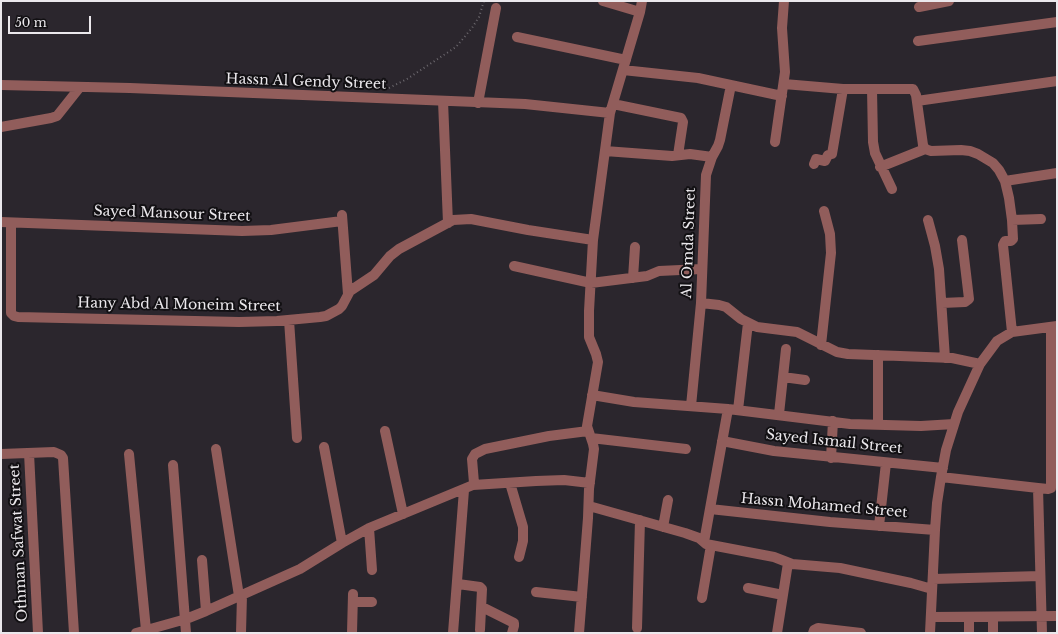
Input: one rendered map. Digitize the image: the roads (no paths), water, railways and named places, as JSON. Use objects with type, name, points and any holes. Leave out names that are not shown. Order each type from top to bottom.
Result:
[{"type":"street","points":[[603,1],[640,12]]},
{"type":"street","points":[[579,633],[590,483],[594,449],[586,426],[598,362],[589,337],[593,240],[612,108],[642,1]]},
{"type":"street","points":[[775,142],[784,84],[785,60],[782,28],[784,1]]},
{"type":"street","points":[[919,7],[949,1]]},
{"type":"street","points":[[478,103],[496,8]]},
{"type":"street","points":[[918,41],[1057,22]]},
{"type":"street","points":[[517,36],[625,65],[698,78],[782,96]]},
{"type":"street","points":[[917,101],[1057,81]]},
{"type":"street","points":[[784,84],[843,89],[910,88],[916,92],[923,145],[925,149]]},
{"type":"street","name":"Hassn Al Gendy Street","points":[[1,85],[612,108],[681,118],[684,122],[678,155]]},
{"type":"street","name":"Al Omda Street","points":[[691,406],[701,303],[706,175],[720,140],[731,85]]},
{"type":"street","points":[[1,127],[57,116],[80,87]]},
{"type":"street","points":[[814,164],[816,159],[825,161],[828,155],[832,154],[843,89]]},
{"type":"street","points":[[872,89],[873,142],[875,153],[880,167],[892,189]]},
{"type":"street","points":[[443,101],[448,223]]},
{"type":"street","points":[[880,167],[925,149],[931,151],[961,150],[978,154],[993,163],[999,170],[1005,181],[1012,220],[1013,239],[1011,241],[1005,241],[1003,245],[1012,332]]},
{"type":"street","points":[[605,152],[678,155],[690,154],[712,157]]},
{"type":"street","points":[[1005,181],[1057,173]]},
{"type":"street","points":[[821,345],[831,253],[830,234],[824,211]]},
{"type":"street","name":"Sayed Mansour Street","points":[[6,223],[227,232],[270,230],[342,218],[348,294]]},
{"type":"street","name":"Hany Abd Al Moneim Street","points":[[6,223],[11,309],[14,316],[239,322],[289,320],[326,316],[339,309],[353,288],[374,275],[398,249],[448,223],[459,219],[471,219],[593,240]]},
{"type":"street","points":[[1012,220],[1041,219]]},
{"type":"street","points":[[928,220],[937,257],[942,303],[945,358]]},
{"type":"street","points":[[942,303],[965,302],[969,300],[962,240]]},
{"type":"street","points":[[633,278],[635,247]]},
{"type":"street","points":[[514,266],[591,283],[647,276],[659,271],[702,269]]},
{"type":"street","points":[[701,303],[722,306],[729,309],[748,323],[757,327],[798,332],[837,352],[848,354],[962,359],[980,364]]},
{"type":"street","points":[[289,320],[297,438]]},
{"type":"street","points":[[702,598],[710,509],[722,441],[733,409],[748,323]]},
{"type":"street","points":[[930,633],[935,530],[942,472],[958,412],[980,364],[997,341],[1012,332],[1054,326],[1052,488],[1038,488],[1042,633]]},
{"type":"street","points":[[778,414],[786,349]]},
{"type":"street","points":[[878,355],[878,425]]},
{"type":"street","points":[[783,377],[805,380]]},
{"type":"street","points":[[592,395],[634,402],[733,409],[850,424],[921,426],[954,424]]},
{"type":"street","points":[[831,458],[833,421]]},
{"type":"street","points":[[385,431],[403,514]]},
{"type":"street","points":[[453,633],[469,488],[474,483],[472,459],[475,454],[485,449],[549,436],[589,435],[686,449]]},
{"type":"street","name":"Sayed Ismail Street","points":[[722,441],[774,451],[886,463],[1038,488]]},
{"type":"street","points":[[324,447],[342,543]]},
{"type":"street","points":[[216,449],[240,595],[241,633]]},
{"type":"street","name":"Othman Safwat Street","points":[[28,453],[38,633]]},
{"type":"street","points":[[1,454],[58,453],[61,455],[64,462],[74,633]]},
{"type":"street","points":[[129,454],[141,632],[186,619],[206,611],[300,569],[369,528],[469,488],[536,481],[564,480],[590,483]]},
{"type":"street","points":[[879,526],[886,463]]},
{"type":"street","points":[[173,465],[186,633]]},
{"type":"street","points":[[510,483],[523,527],[523,541],[519,557]]},
{"type":"street","points":[[663,527],[668,500]]},
{"type":"street","points":[[589,506],[699,538],[707,544],[774,557],[788,563],[840,568],[911,583],[933,584],[1040,576]]},
{"type":"street","name":"Hassn Mohamed Street","points":[[710,509],[830,522],[935,530]]},
{"type":"street","points":[[637,628],[640,520]]},
{"type":"street","points":[[369,528],[372,570]]},
{"type":"street","points":[[202,560],[206,611]]},
{"type":"street","points":[[777,633],[788,563]]},
{"type":"street","points":[[458,584],[482,589],[480,630]]},
{"type":"street","points":[[748,588],[783,595]]},
{"type":"street","points":[[536,592],[582,597]]},
{"type":"street","points":[[352,633],[353,598],[372,602]]},
{"type":"street","points":[[482,607],[514,623],[512,633]]},
{"type":"street","points":[[931,617],[1057,616]]},
{"type":"street","points":[[969,617],[969,633]]},
{"type":"street","points":[[992,617],[993,633]]},
{"type":"street","points":[[813,633],[814,630],[818,628],[861,633]]}]
